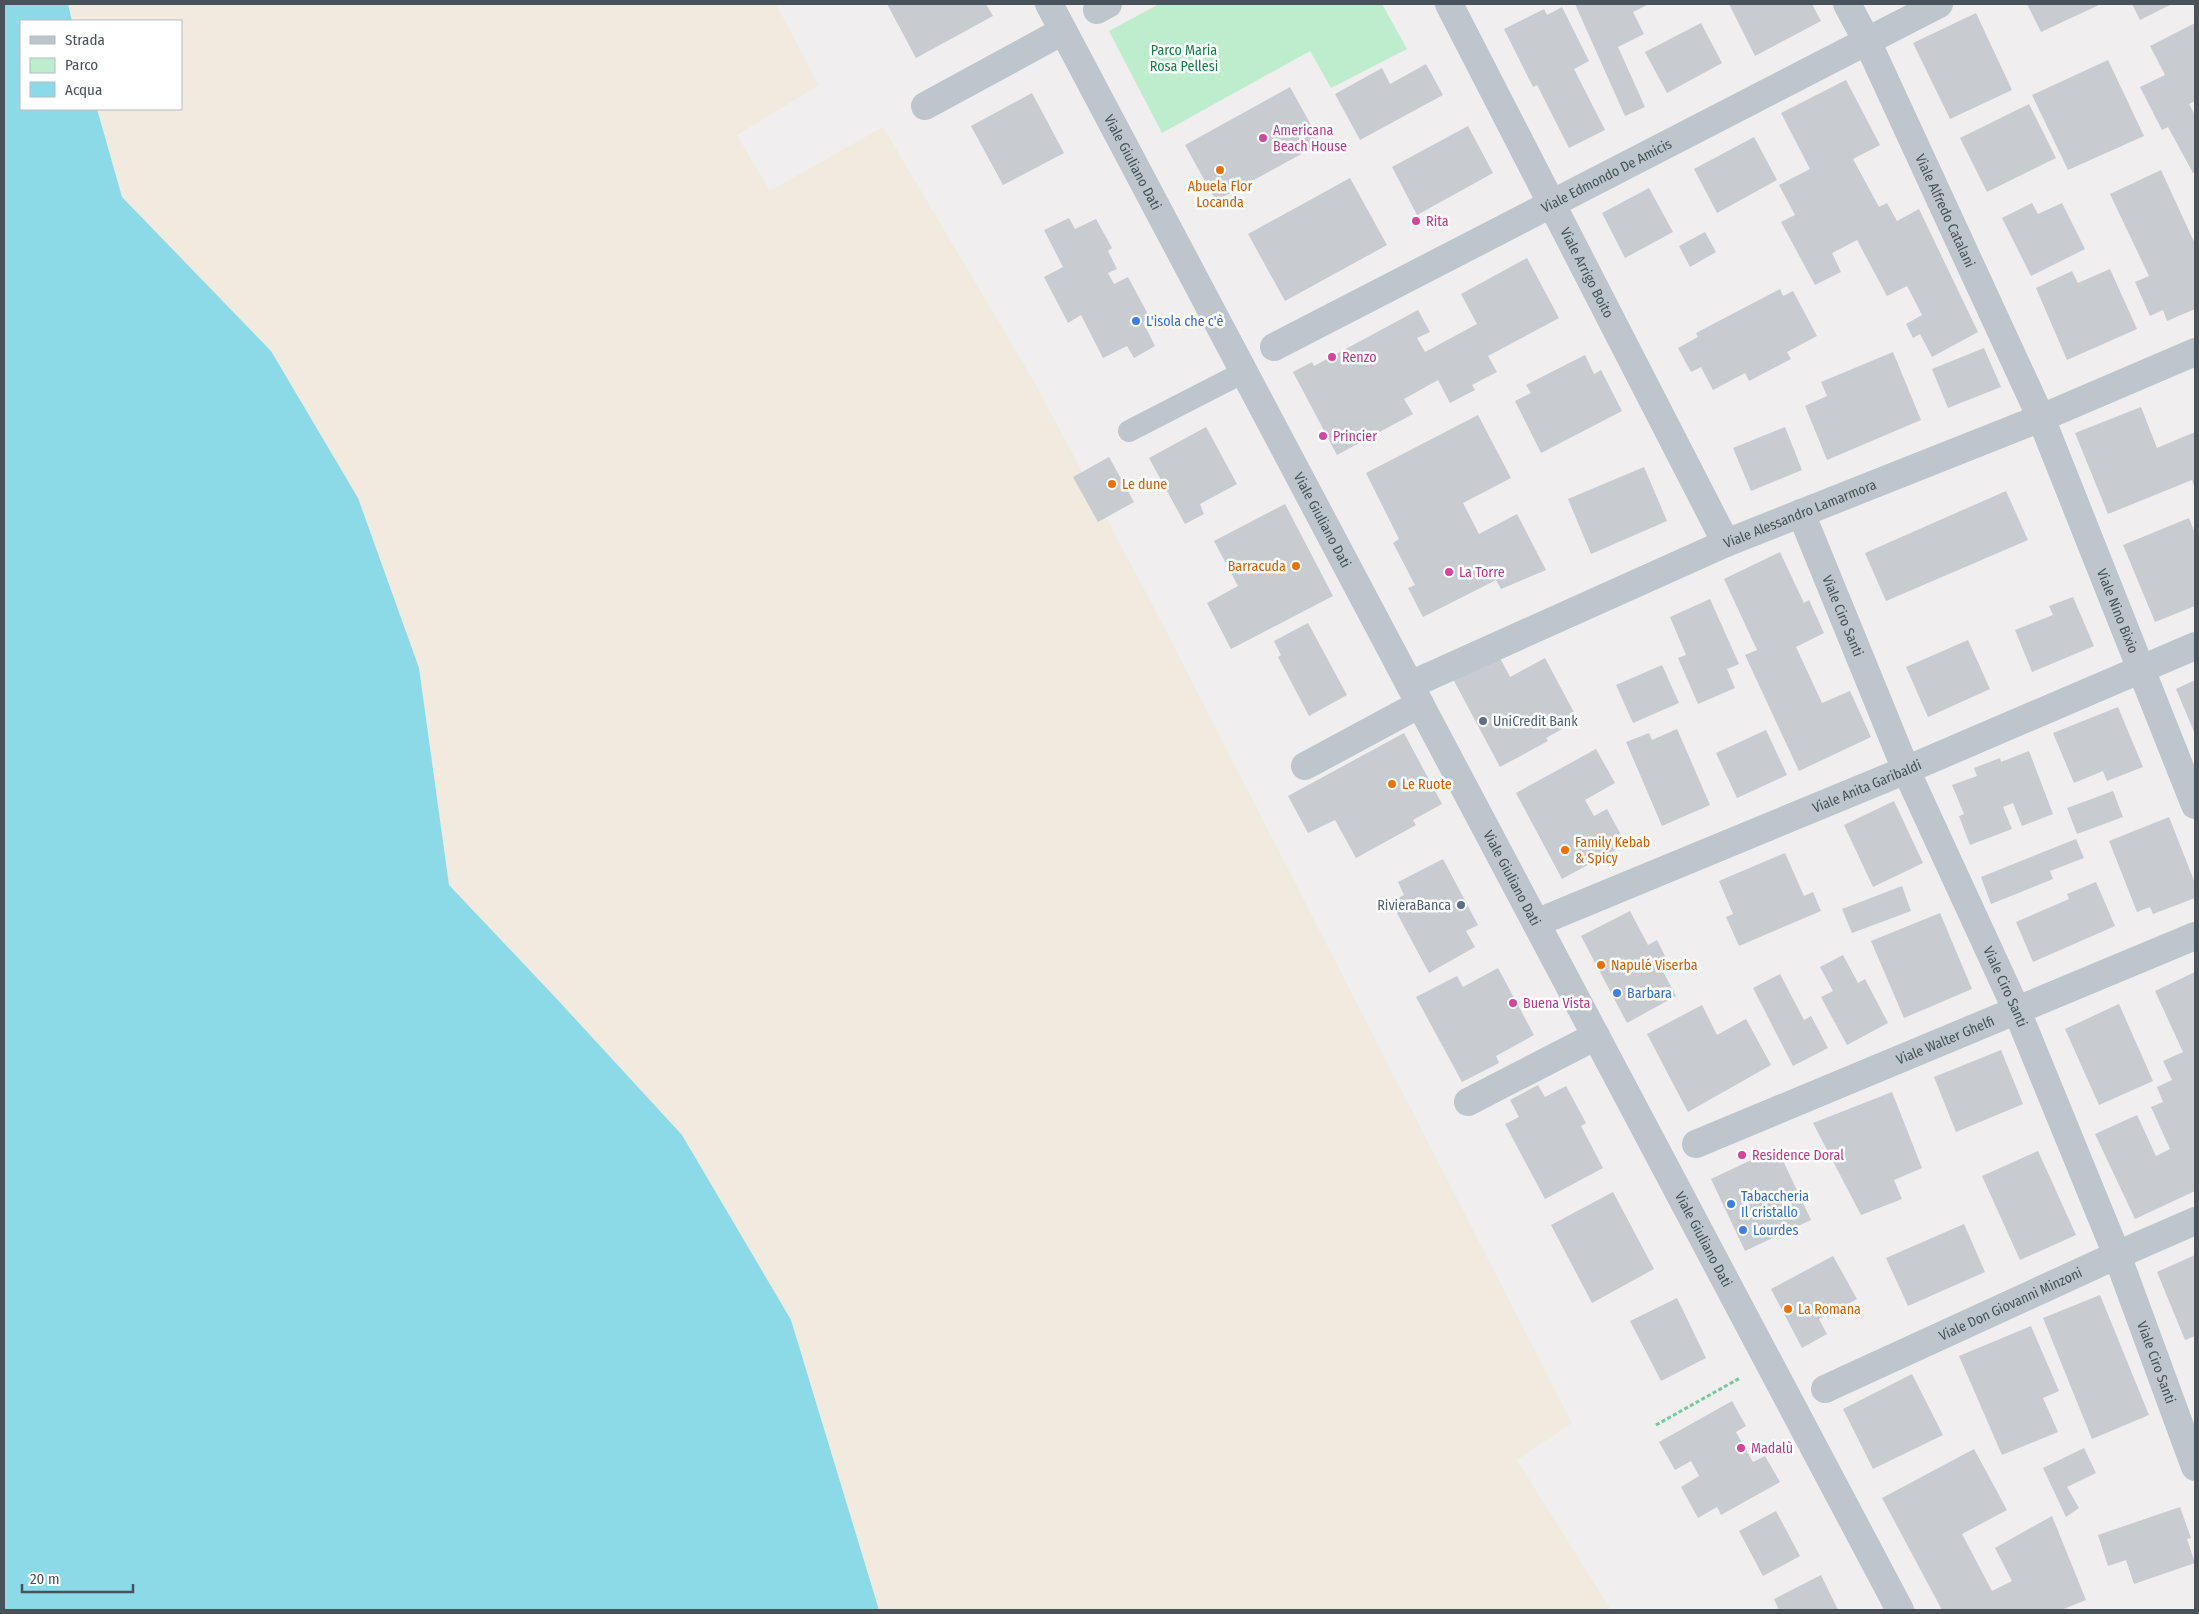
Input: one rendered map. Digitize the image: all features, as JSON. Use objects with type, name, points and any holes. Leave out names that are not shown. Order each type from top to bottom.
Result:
[{"type":"street","name":"Viale Giuliano Dati","points":[[1049,4],[1900,1610]]},
{"type":"street","name":"Viale Arrigo Boito","points":[[1449,4],[1726,543]]},
{"type":"street","name":"Viale Alfredo Catalani","points":[[1847,4],[1867,41],[2041,418]]},
{"type":"street","name":"Viale Edmondo De Amicis","points":[[1274,347],[1939,4]]},
{"type":"street","points":[[925,106],[1064,31]]},
{"type":"street","name":"Viale Alessandro Lamarmora","points":[[1305,766],[1415,694],[1726,543],[2041,418],[2195,352]]},
{"type":"street","points":[[1129,431],[1244,372]]},
{"type":"street","name":"Viale Nino Bixio","points":[[2041,418],[2195,805]]},
{"type":"street","name":"Viale Ciro Santi","points":[[1801,513],[1906,770],[2017,1011],[2117,1255],[2195,1467]]},
{"type":"street","name":"Viale Anita Garibaldi","points":[[1536,923],[1906,770],[2195,646]]},
{"type":"street","name":"Viale Walter Ghelfi","points":[[1696,1144],[2195,936]]},
{"type":"street","points":[[1468,1102],[1596,1036]]},
{"type":"street","name":"Viale Don Giovanni Minzoni","points":[[1825,1389],[2195,1221]]},
{"type":"path","points":[[1656,1425],[1768,1361]]},
{"type":"green space","name":"Parco Maria Rosa Pellesi","points":[[1159,4],[1382,4],[1407,49],[1331,88],[1310,51],[1162,133],[1109,31]]},
{"type":"sand","points":[[68,4],[776,4],[819,85],[737,135],[770,191],[883,127],[1035,383],[1164,627],[1572,1423],[1517,1460],[1611,1610],[879,1610],[791,1320],[555,997],[449,885],[419,668],[271,351],[122,197],[97,110],[182,110],[182,20],[72,20]]},
{"type":"water","points":[[4,4],[68,4],[72,20],[20,20],[20,110],[97,110],[122,197],[271,351],[358,498],[419,668],[449,885],[682,1135],[791,1320],[879,1610],[4,1610]]},
{"type":"building","points":[[887,4],[986,4],[993,16],[916,58]]},
{"type":"building","points":[[1575,4],[1649,4],[1633,12],[1644,34],[1618,47],[1645,107],[1625,116]]},
{"type":"building","points":[[1729,4],[1812,4],[1821,21],[1755,56]]},
{"type":"building","points":[[2027,4],[2101,4],[2041,32]]},
{"type":"building","points":[[2132,4],[2172,4],[2140,20]]},
{"type":"building","points":[[1562,7],[1589,61],[1574,69],[1605,130],[1569,148],[1537,85],[1533,87],[1504,29],[1544,9],[1547,15]]},
{"type":"building","points":[[1976,13],[2012,90],[1950,119],[1913,43]]},
{"type":"building","points":[[1701,23],[1722,63],[1667,93],[1645,52]]},
{"type":"building","points":[[2195,23],[2195,101],[2189,104],[2195,115],[2195,172],[2193,173],[2168,127],[2162,130],[2140,87],[2165,75],[2150,46]]},
{"type":"building","points":[[2108,60],[2144,136],[2068,170],[2032,95]]},
{"type":"building","points":[[1426,64],[1443,95],[1360,140],[1335,94],[1382,68],[1390,84]]},
{"type":"building","points":[[1846,80],[1880,145],[1853,159],[1879,207],[1887,203],[1897,221],[1919,209],[1978,332],[1932,357],[1920,334],[1913,338],[1906,324],[1922,315],[1907,286],[1887,296],[1857,240],[1832,253],[1841,272],[1815,285],[1781,222],[1795,215],[1779,185],[1810,169],[1781,113]]},
{"type":"building","points":[[1290,87],[1321,143],[1216,201],[1185,145]]},
{"type":"building","points":[[1032,93],[1064,153],[1003,185],[971,126]]},
{"type":"building","points":[[2029,104],[2056,158],[1987,192],[1960,138]]},
{"type":"building","points":[[1468,126],[1493,173],[1417,215],[1392,167]]},
{"type":"building","points":[[1754,137],[1777,180],[1717,213],[1694,169]]},
{"type":"building","points":[[2161,170],[2195,244],[2195,309],[2167,321],[2163,310],[2150,316],[2135,282],[2149,276],[2110,194]]},
{"type":"building","points":[[1350,178],[1387,245],[1285,301],[1248,234]]},
{"type":"building","points":[[1649,188],[1673,232],[1625,258],[1602,213]]},
{"type":"building","points":[[2032,203],[2038,214],[2062,203],[2085,249],[2031,276],[2002,218]]},
{"type":"building","points":[[1069,218],[1075,229],[1096,219],[1112,248],[1108,251],[1117,269],[1108,273],[1114,284],[1128,277],[1150,318],[1143,322],[1155,346],[1134,358],[1127,346],[1103,358],[1081,315],[1068,323],[1044,277],[1063,267],[1044,230]]},
{"type":"building","points":[[1705,232],[1716,252],[1690,267],[1679,246]]},
{"type":"building","points":[[1527,258],[1559,318],[1488,356],[1497,372],[1472,385],[1475,390],[1450,403],[1438,380],[1404,399],[1413,414],[1337,455],[1293,372],[1312,362],[1314,366],[1418,310],[1430,332],[1417,338],[1425,352],[1477,324],[1461,294]]},
{"type":"building","points":[[2110,269],[2137,329],[2067,360],[2036,288],[2072,271],[2078,283]]},
{"type":"building","points":[[1780,289],[1783,296],[1793,291],[1817,336],[1787,352],[1791,359],[1749,381],[1745,373],[1713,390],[1701,367],[1691,372],[1678,348],[1698,337],[1696,333]]},
{"type":"building","points":[[1984,348],[2001,387],[1948,408],[1932,369]]},
{"type":"building","points":[[1893,352],[1921,420],[1827,460],[1805,406],[1827,396],[1821,382]]},
{"type":"building","points":[[1585,355],[1594,374],[1601,370],[1622,411],[1541,453],[1515,401],[1531,393],[1526,385]]},
{"type":"building","points":[[2141,407],[2157,448],[2195,432],[2195,489],[2192,480],[2108,514],[2075,433]]},
{"type":"building","points":[[1478,415],[1511,478],[1463,503],[1479,534],[1517,514],[1546,570],[1501,589],[1496,580],[1423,617],[1408,588],[1415,585],[1393,543],[1399,539],[1366,473]]},
{"type":"building","points":[[1206,427],[1237,484],[1200,504],[1204,514],[1185,524],[1149,458]]},
{"type":"building","points":[[1785,427],[1802,470],[1751,491],[1733,448]]},
{"type":"building","points":[[1109,457],[1134,502],[1098,522],[1073,477]]},
{"type":"building","points":[[1644,467],[1667,521],[1591,554],[1568,499]]},
{"type":"building","points":[[2006,491],[2028,540],[1886,601],[1865,553]]},
{"type":"building","points":[[1285,504],[1333,596],[1231,649],[1207,603],[1238,586],[1214,541]]},
{"type":"building","points":[[2189,518],[2195,533],[2195,606],[2155,622],[2123,545]]},
{"type":"building","points":[[1780,552],[1804,603],[1809,600],[1824,633],[1796,647],[1822,703],[1850,691],[1871,737],[1799,771],[1745,655],[1757,650],[1724,579]]},
{"type":"building","points":[[2073,597],[2094,646],[2032,672],[2015,630],[2053,615],[2049,606]]},
{"type":"building","points":[[1710,599],[1739,664],[1727,669],[1735,688],[1698,704],[1678,658],[1686,655],[1670,617]]},
{"type":"building","points":[[1308,623],[1347,695],[1309,716],[1278,657],[1281,655],[1274,641]]},
{"type":"building","points":[[1968,640],[1990,689],[1928,717],[1906,667]]},
{"type":"building","points":[[1498,654],[1510,677],[1545,658],[1578,720],[1546,738],[1548,741],[1500,767],[1453,679]]},
{"type":"building","points":[[1662,665],[1679,703],[1633,723],[1616,685]]},
{"type":"building","points":[[2195,680],[2195,734],[2176,689]]},
{"type":"building","points":[[2118,707],[2143,767],[2107,781],[2103,771],[2074,783],[2053,733]]},
{"type":"building","points":[[1677,729],[1710,805],[1662,826],[1626,742],[1649,733],[1652,740]]},
{"type":"building","points":[[1766,730],[1787,775],[1737,798],[1716,753]]},
{"type":"building","points":[[1404,733],[1442,804],[1413,820],[1416,825],[1356,858],[1335,820],[1308,833],[1288,796]]},
{"type":"building","points":[[1596,749],[1615,783],[1585,800],[1594,816],[1607,809],[1626,844],[1562,879],[1516,793]]},
{"type":"building","points":[[2029,751],[2053,814],[2022,826],[2013,803],[2003,807],[2012,829],[1970,845],[1959,816],[1964,814],[1952,785],[1977,776],[1974,768],[2000,758],[2001,762]]},
{"type":"building","points":[[2113,791],[2123,817],[2077,834],[2067,808]]},
{"type":"building","points":[[1894,801],[1923,863],[1873,887],[1844,825]]},
{"type":"building","points":[[2169,817],[2195,883],[2195,898],[2153,914],[2150,907],[2137,912],[2109,841]]},
{"type":"building","points":[[2076,839],[2084,858],[2050,871],[2053,879],[1991,904],[1981,877]]},
{"type":"building","points":[[1785,853],[1804,896],[1813,892],[1821,911],[1739,946],[1726,917],[1733,914],[1719,881]]},
{"type":"building","points":[[1443,859],[1478,925],[1466,931],[1475,947],[1429,973],[1391,902],[1404,895],[1398,882]]},
{"type":"building","points":[[2096,882],[2115,926],[2033,962],[2016,922],[2069,899],[2067,894]]},
{"type":"building","points":[[1902,886],[1911,911],[1852,933],[1842,909]]},
{"type":"building","points":[[1630,911],[1648,945],[1657,940],[1667,960],[1659,964],[1676,996],[1627,1023],[1581,936]]},
{"type":"building","points":[[1940,913],[1972,989],[1904,1018],[1871,941]]},
{"type":"building","points":[[1843,955],[1858,983],[1865,979],[1888,1023],[1847,1045],[1821,997],[1833,991],[1820,967]]},
{"type":"building","points":[[1498,968],[1534,1035],[1496,1056],[1499,1063],[1462,1082],[1416,997],[1457,976],[1463,987]]},
{"type":"building","points":[[2195,972],[2195,1191],[2135,1219],[2095,1134],[2137,1115],[2156,1156],[2170,1149],[2151,1107],[2163,1102],[2157,1087],[2172,1080],[2163,1061],[2183,1052],[2155,991]]},
{"type":"building","points":[[1780,974],[1804,1020],[1811,1016],[1828,1048],[1793,1066],[1753,988]]},
{"type":"building","points":[[2119,1004],[2153,1081],[2099,1105],[2065,1029]]},
{"type":"building","points":[[1702,1005],[1717,1035],[1746,1019],[1771,1065],[1688,1112],[1647,1034]]},
{"type":"building","points":[[2001,1050],[2023,1104],[1956,1132],[1934,1077]]},
{"type":"building","points":[[1538,1085],[1545,1097],[1566,1086],[1586,1123],[1581,1126],[1603,1168],[1545,1199],[1505,1124],[1519,1117],[1510,1100]]},
{"type":"building","points":[[1892,1092],[1922,1168],[1894,1180],[1902,1199],[1861,1215],[1813,1123]]},
{"type":"building","points":[[1777,1148],[1811,1220],[1745,1251],[1711,1179]]},
{"type":"building","points":[[2038,1151],[2076,1235],[2020,1260],[1982,1176]]},
{"type":"building","points":[[1613,1192],[1654,1269],[1592,1303],[1551,1225]]},
{"type":"building","points":[[1964,1224],[1985,1272],[1908,1306],[1886,1258]]},
{"type":"building","points":[[2195,1255],[2195,1336],[2185,1340],[2157,1272]]},
{"type":"building","points":[[1833,1256],[1857,1299],[1819,1319],[1827,1334],[1802,1348],[1771,1289]]},
{"type":"building","points":[[2100,1295],[2149,1415],[2092,1439],[2043,1318]]},
{"type":"building","points":[[1677,1298],[1706,1358],[1661,1381],[1630,1321]]},
{"type":"building","points":[[2031,1326],[2059,1391],[2043,1398],[2058,1432],[2002,1455],[1959,1356]]},
{"type":"building","points":[[1912,1374],[1943,1435],[1873,1469],[1843,1409]]},
{"type":"building","points":[[1732,1401],[1746,1426],[1736,1432],[1753,1462],[1765,1456],[1780,1482],[1721,1515],[1717,1507],[1698,1518],[1681,1487],[1699,1476],[1691,1461],[1675,1470],[1659,1442]]},
{"type":"building","points":[[2084,1448],[2096,1473],[2067,1487],[2079,1508],[2066,1517],[2043,1468]]},
{"type":"building","points":[[1974,1449],[2007,1510],[1962,1534],[1992,1591],[2012,1581],[1995,1548],[2052,1516],[2086,1600],[2061,1610],[1942,1610],[1882,1498]]},
{"type":"building","points":[[2180,1507],[2191,1538],[2187,1539],[2195,1563],[2134,1584],[2126,1560],[2108,1566],[2098,1535]]},
{"type":"building","points":[[1776,1511],[1800,1556],[1763,1576],[1739,1531]]},
{"type":"building","points":[[1821,1575],[1838,1610],[1779,1610],[1774,1599]]},
{"type":"place","name":"Americana Beach House","points":[[1263,138]]},
{"type":"place","name":"Abuela Flor Locanda","points":[[1220,170]]},
{"type":"place","name":"Rita","points":[[1416,221]]},
{"type":"place","name":"L'isola che c'è","points":[[1136,321]]},
{"type":"place","name":"Renzo","points":[[1332,357]]},
{"type":"place","name":"Princier","points":[[1323,436]]},
{"type":"place","name":"Le dune","points":[[1112,484]]},
{"type":"place","name":"Barracuda","points":[[1296,566]]},
{"type":"place","name":"La Torre","points":[[1449,572]]},
{"type":"place","name":"UniCredit Bank","points":[[1483,721]]},
{"type":"place","name":"Le Ruote","points":[[1392,784]]},
{"type":"place","name":"Family Kebab & Spicy","points":[[1565,850]]},
{"type":"place","name":"RivieraBanca","points":[[1461,905]]},
{"type":"place","name":"Napulé Viserba","points":[[1601,965]]},
{"type":"place","name":"Barbara","points":[[1617,993]]},
{"type":"place","name":"Buena Vista","points":[[1513,1003]]},
{"type":"place","name":"Residence Doral","points":[[1742,1155]]},
{"type":"place","name":"Tabaccheria Il cristallo","points":[[1731,1204]]},
{"type":"place","name":"Lourdes","points":[[1743,1230]]},
{"type":"place","name":"La Romana","points":[[1788,1309]]},
{"type":"place","name":"Madalù","points":[[1741,1448]]}]
